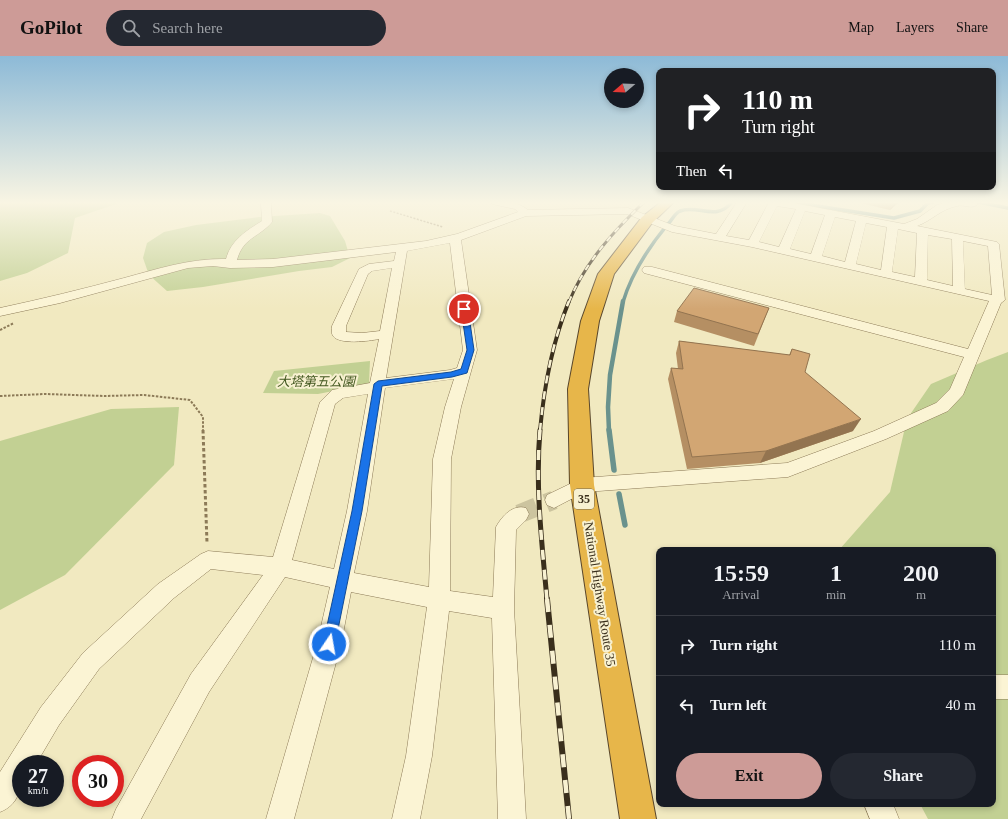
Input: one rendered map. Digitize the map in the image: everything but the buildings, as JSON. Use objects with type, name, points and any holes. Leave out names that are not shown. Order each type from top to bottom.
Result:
[{"type":"highway","name":"National Highway Route 35","points":[[627,238],[606,274],[590,321],[578,389],[582,484],[638,819]]},
{"type":"street","points":[[230,264],[232,252],[243,238]]},
{"type":"street","points":[[0,312],[55,300],[188,265],[213,262],[230,264],[273,264],[402,248],[453,238]]},
{"type":"street","points":[[406,819],[419,756],[438,599],[442,459],[453,407],[470,350],[461,238]]},
{"type":"street","points":[[723,238],[996,299]]},
{"type":"street","points":[[752,244],[755,238]]},
{"type":"street","points":[[783,251],[789,238]]},
{"type":"street","points":[[815,259],[822,238]]},
{"type":"street","points":[[850,266],[857,238]]},
{"type":"street","points":[[886,274],[891,238]]},
{"type":"street","points":[[921,282],[923,238]]},
{"type":"street","points":[[957,238],[959,291]]},
{"type":"street","points":[[554,500],[582,484],[788,470],[880,436],[942,406],[957,391],[974,355],[996,299],[999,300],[997,244],[960,238]]},
{"type":"street","points":[[280,819],[329,644],[343,580],[357,511],[378,386],[385,334],[402,248]]},
{"type":"street","points":[[385,334],[371,337],[349,338],[338,334],[339,326],[363,272],[369,268],[399,264]]},
{"type":"street","points":[[648,270],[974,355]]},
{"type":"street","points":[[126,819],[200,683],[280,567],[328,402],[338,394],[378,386],[452,375],[464,371]]},
{"type":"street","points":[[512,819],[503,608],[506,528],[519,514]]},
{"type":"street","points":[[0,798],[50,716],[91,661],[166,591],[208,560],[280,567],[438,599],[503,608]]},
{"type":"street","points":[[996,687],[1008,687]]},
{"type":"street","points":[[879,807],[885,819]]},
{"type":"path","points":[[0,396],[45,394],[104,396],[144,395],[190,400],[204,417],[208,560]]},
{"type":"green space","points":[[0,238],[71,238],[68,253],[27,273],[0,281]]},
{"type":"green space","points":[[155,238],[343,238],[350,258],[332,267],[203,287],[167,291],[149,275],[143,258],[147,243]]},
{"type":"green space","points":[[1008,352],[1008,819],[928,819],[922,807],[996,807],[996,547],[842,547],[890,492],[907,419],[931,384]]},
{"type":"green space","name":"大塔第五公園","points":[[370,361],[369,384],[318,394],[263,393],[274,371]]},
{"type":"green space","points":[[179,407],[174,465],[65,575],[0,610],[0,441],[111,409]]},
{"type":"waterway","points":[[623,302],[636,270],[657,238]]},
{"type":"waterway","points":[[609,431],[608,407],[610,375],[623,301]]},
{"type":"waterway","points":[[609,430],[614,470]]},
{"type":"waterway","points":[[619,494],[625,525]]},
{"type":"tunnel","points":[[519,514],[554,500]]},
{"type":"railway","points":[[569,302],[583,274],[610,238]]},
{"type":"railway","points":[[540,431],[544,398],[553,349],[569,301]]},
{"type":"railway","points":[[540,430],[538,473],[541,536],[547,600]]},
{"type":"railway","points":[[547,599],[569,819]]},
{"type":"route","points":[[329,644],[357,511],[378,384],[452,375],[464,371],[470,350],[464,309]]}]
